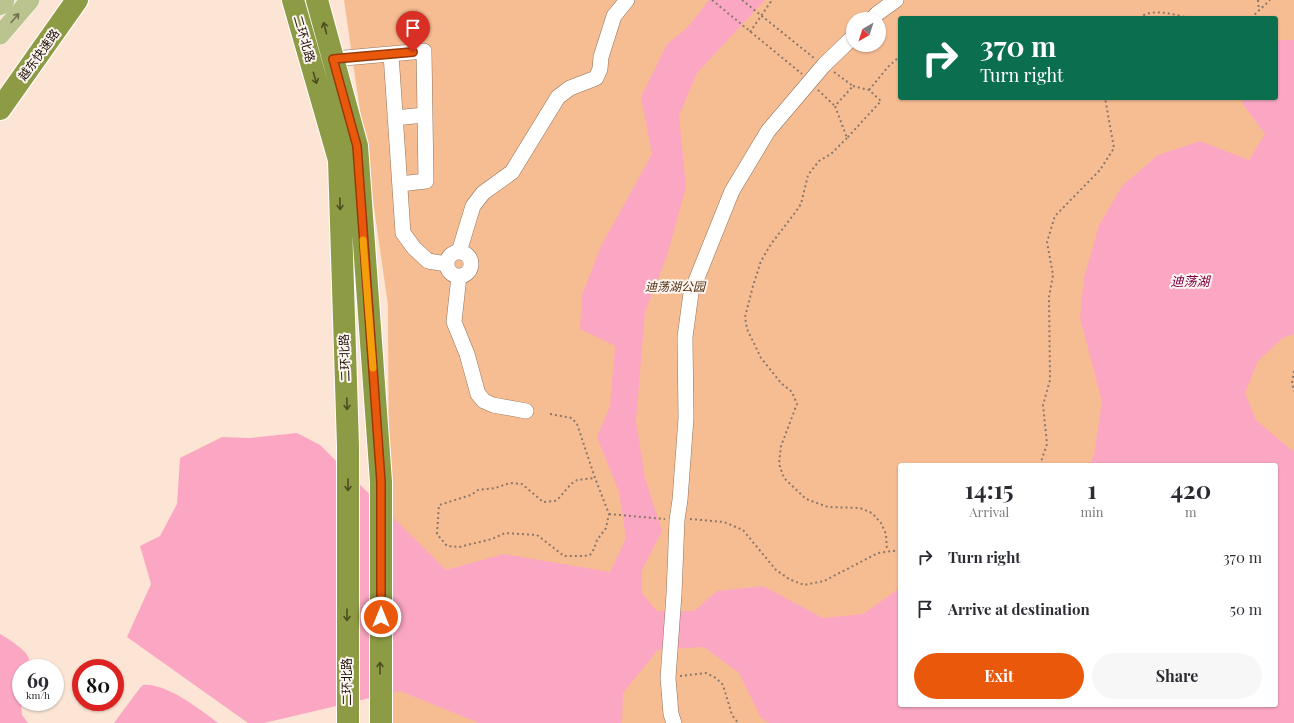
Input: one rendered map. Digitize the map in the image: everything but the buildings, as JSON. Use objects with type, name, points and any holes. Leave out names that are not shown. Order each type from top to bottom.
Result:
[{"type":"highway","name":"二环北路","points":[[293,0],[339,160],[348,446],[347,718]]},
{"type":"highway","name":"二环北路","points":[[317,0],[357,146],[381,482],[380,715]]},
{"type":"highway","name":"越东快速路","points":[[0,109],[75,5]]},
{"type":"main road","points":[[0,6],[5,0]]},
{"type":"main road","points":[[0,35],[30,0]]},
{"type":"lane","points":[[459,252],[468,256],[471,264],[468,273],[459,276],[450,273],[447,264],[451,256],[459,252],[473,206],[483,193],[512,172],[558,96],[570,88],[596,78],[600,69],[601,57],[614,16],[627,0]]},
{"type":"lane","points":[[879,12],[896,0]]},
{"type":"lane","points":[[674,723],[671,714],[668,678],[674,594],[677,520],[680,500],[686,418],[685,337],[691,293],[732,192],[768,131],[824,65],[846,44]]},
{"type":"lane","points":[[333,59],[424,51],[426,181],[400,184]]},
{"type":"lane","points":[[390,54],[403,233],[414,248],[428,261],[447,264]]},
{"type":"lane","points":[[395,118],[424,115]]},
{"type":"lane","points":[[459,276],[454,322],[467,354],[478,394],[484,401],[492,405],[526,411]]},
{"type":"path","points":[[712,0],[810,81],[835,106],[847,138]]},
{"type":"path","points":[[742,0],[824,65],[853,86],[869,90],[881,101],[831,154],[819,161],[808,175],[801,204],[771,244],[762,261],[753,286],[745,317],[747,329],[761,358],[781,383],[792,392],[797,404],[780,452],[779,464],[784,478],[806,499],[828,507],[860,508],[872,514],[881,523],[886,534],[887,551]]},
{"type":"path","points":[[750,32],[772,0]]},
{"type":"path","points":[[1258,0],[1259,11]]},
{"type":"path","points":[[1253,16],[1270,0]]},
{"type":"path","points":[[1141,16],[1145,13],[1162,12],[1181,16]]},
{"type":"path","points":[[869,90],[888,67],[898,58]]},
{"type":"path","points":[[835,106],[853,86]]},
{"type":"path","points":[[1041,463],[1047,444],[1043,405],[1050,380],[1049,297],[1053,275],[1047,242],[1055,216],[1100,170],[1114,148],[1105,100]]},
{"type":"path","points":[[1294,371],[1292,383],[1294,391]]},
{"type":"path","points":[[550,414],[572,418],[577,424],[609,514],[606,528],[597,540],[590,555],[564,556],[538,535],[505,534],[492,539],[459,547],[447,546],[437,534],[439,505],[471,495],[478,490],[495,488],[510,483],[522,484],[543,502],[555,501],[571,484],[577,480],[595,478]]},
{"type":"path","points":[[609,514],[677,520],[696,519],[724,522],[743,530],[776,570],[804,586],[824,581],[878,553],[898,550]]},
{"type":"path","points":[[668,678],[706,673],[716,678],[724,684],[732,715],[738,723]]},
{"type":"green space","name":"迪荡湖公园","points":[[344,0],[1294,0],[1294,723],[390,723],[388,305]]},
{"type":"water","name":"迪荡湖","points":[[709,0],[765,0],[697,73],[679,116],[686,187],[667,256],[645,312],[636,422],[645,478],[662,531],[642,570],[642,593],[657,611],[694,611],[717,591],[763,586],[823,618],[863,614],[898,589],[898,707],[1278,707],[1278,463],[1091,463],[1094,454],[1102,402],[1080,318],[1084,278],[1099,225],[1122,186],[1158,155],[1200,141],[1249,160],[1265,134],[1242,103],[1244,100],[1278,100],[1278,42],[1279,40],[1294,40],[1294,334],[1283,338],[1258,361],[1245,393],[1256,420],[1294,451],[1294,723],[769,723],[761,718],[739,673],[704,647],[658,650],[623,693],[622,723],[479,723],[400,691],[264,723],[248,723],[127,637],[151,584],[140,546],[160,536],[177,504],[180,458],[222,437],[249,438],[297,433],[320,445],[446,570],[504,554],[610,572],[626,538],[619,492],[597,437],[610,406],[615,346],[580,329],[582,295],[601,246],[652,154],[641,97],[667,44],[687,28]]},
{"type":"water","points":[[0,634],[21,648],[29,659],[12,659],[12,711],[22,711],[22,715],[28,723],[0,723]]},
{"type":"water","points":[[143,685],[152,685],[172,692],[193,704],[218,723],[114,723]]},
{"type":"slow traffic","points":[[363,240],[373,368]]},
{"type":"route","points":[[381,617],[381,482],[357,146],[333,59],[413,52]]}]
